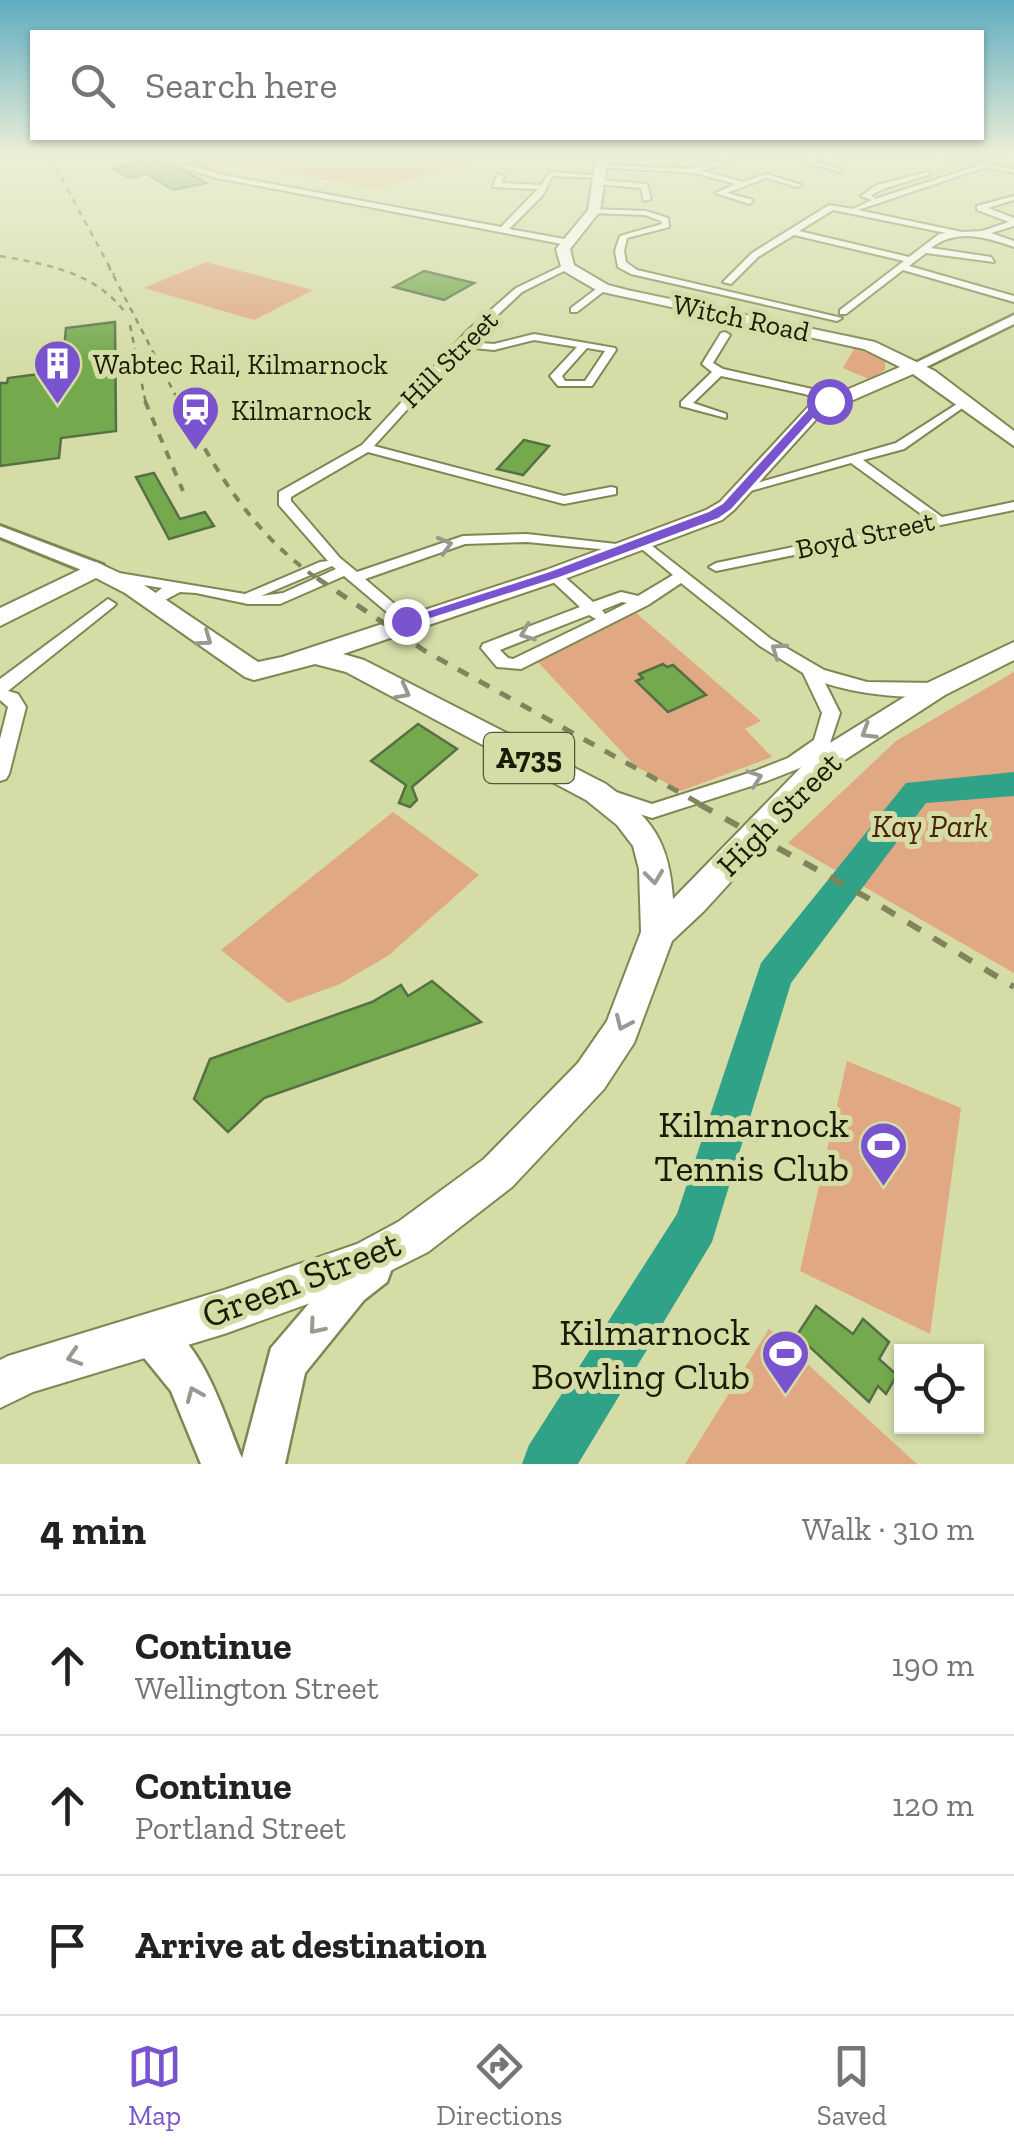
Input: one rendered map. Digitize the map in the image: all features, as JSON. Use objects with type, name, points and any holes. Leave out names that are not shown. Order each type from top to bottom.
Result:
[{"type":"main road","points":[[567,267],[567,242],[582,225]]},
{"type":"main road","name":"Witch Road","points":[[567,267],[603,288],[848,340],[893,355],[916,367],[1014,440]]},
{"type":"main road","points":[[0,618],[105,573],[254,671],[314,655],[714,515],[743,490],[814,410],[916,367],[1014,319]]},
{"type":"main road","points":[[887,378],[894,368],[893,355]]},
{"type":"main road","name":"High Street","points":[[658,932],[692,902],[827,758],[936,689],[1014,650]]},
{"type":"main road","name":"A735","points":[[314,655],[355,666],[596,792],[628,817],[646,842],[655,869],[658,932]]},
{"type":"main road","name":"Green Street","points":[[150,1334],[366,1262],[413,1238],[498,1172],[591,1076],[621,1031],[658,932]]},
{"type":"main road","points":[[263,1464],[286,1363],[350,1286],[413,1238]]},
{"type":"main road","points":[[150,1334],[186,1376],[224,1464]]},
{"type":"main road","name":"A735","points":[[0,1385],[24,1372],[150,1334]]},
{"type":"street","points":[[473,225],[567,242]]},
{"type":"street","points":[[502,231],[507,225]]},
{"type":"street","points":[[665,225],[624,236],[618,246],[623,266],[634,272],[840,315],[942,236],[983,233],[1005,225]]},
{"type":"street","points":[[728,282],[755,255],[803,225]]},
{"type":"street","points":[[926,225],[958,233]]},
{"type":"street","points":[[793,232],[912,260]]},
{"type":"street","points":[[983,233],[1013,249]]},
{"type":"street","points":[[926,250],[991,260]]},
{"type":"street","name":"Hill Street","points":[[406,621],[344,570],[284,502],[284,495],[366,448],[462,344],[519,290],[567,267]]},
{"type":"street","points":[[902,268],[1014,299]]},
{"type":"street","points":[[574,310],[603,288]]},
{"type":"street","points":[[725,335],[707,364],[719,372],[808,391],[829,401]]},
{"type":"street","points":[[462,344],[494,348],[537,337],[606,348],[612,354],[588,384],[576,386],[556,380],[556,376],[584,345]]},
{"type":"street","points":[[719,372],[685,404],[722,416]]},
{"type":"street","points":[[743,490],[900,446],[956,407]]},
{"type":"street","points":[[366,448],[564,500],[611,491]]},
{"type":"street","points":[[856,461],[938,520]]},
{"type":"street","name":"Boyd Street","points":[[716,566],[938,520],[1010,511]]},
{"type":"street","points":[[0,531],[105,573],[257,602],[279,600],[344,570],[463,540],[527,538],[634,546],[682,576],[781,654],[810,670],[842,684],[872,690],[936,689]]},
{"type":"street","points":[[554,574],[606,622]]},
{"type":"street","points":[[643,602],[622,597],[489,648],[509,666],[606,622],[643,602],[682,576]]},
{"type":"street","points":[[152,602],[159,594],[186,588]]},
{"type":"street","points":[[0,774],[17,707],[12,698],[0,691],[108,604]]},
{"type":"street","points":[[596,792],[652,812],[794,763],[822,744],[831,713],[810,670]]},
{"type":"green space","points":[[206,262],[313,290],[254,320],[144,288]]},
{"type":"green space","points":[[855,347],[885,359],[885,370],[869,379],[843,368]]},
{"type":"green space","points":[[635,612],[761,721],[745,729],[772,757],[681,791],[635,766],[535,659]]},
{"type":"green space","name":"Kay Park","points":[[1014,672],[1014,973],[788,843],[896,741]]},
{"type":"green space","points":[[393,812],[479,875],[389,955],[340,984],[288,1003],[221,950]]},
{"type":"green space","name":"Kilmarnock Tennis Club","points":[[847,1061],[961,1108],[930,1334],[800,1271]]},
{"type":"green space","name":"Kilmarnock Bowling Club","points":[[769,1329],[917,1464],[685,1464]]},
{"type":"building","points":[[424,271],[474,283],[444,300],[394,287]]},
{"type":"building","name":"Wabtec Rail, Kilmarnock","points":[[115,322],[116,431],[61,438],[59,458],[0,466],[0,383],[7,383],[8,378],[62,371],[66,328]]},
{"type":"building","points":[[524,440],[549,446],[523,475],[497,469]]},
{"type":"building","points":[[154,473],[180,519],[205,512],[214,526],[169,539],[136,477]]},
{"type":"building","points":[[663,664],[673,665],[706,695],[668,712],[636,681],[643,678],[639,674]]},
{"type":"building","points":[[418,724],[457,749],[412,787],[417,800],[410,807],[399,803],[406,785],[371,761]]},
{"type":"building","points":[[432,981],[481,1022],[264,1098],[228,1132],[194,1099],[210,1059],[372,1002],[401,985],[408,996]]},
{"type":"building","name":"Kilmarnock Bowling Club","points":[[816,1306],[853,1334],[863,1319],[889,1342],[879,1359],[894,1372],[894,1380],[886,1394],[878,1386],[869,1402],[797,1335]]},
{"type":"waterway","points":[[548,1464],[696,1226],[774,975],[917,792],[1014,784]]},
{"type":"railway","points":[[87,225],[114,275]]},
{"type":"railway","points":[[0,256],[52,267],[84,279],[124,311]]},
{"type":"railway","points":[[108,265],[180,404]]},
{"type":"railway","points":[[130,325],[146,403]]},
{"type":"railway","points":[[179,401],[238,500],[276,544],[317,578]]},
{"type":"railway","points":[[146,403],[183,491]]},
{"type":"railway","points":[[317,578],[425,651],[704,806]]},
{"type":"railway","points":[[317,578],[321,581]]},
{"type":"railway","points":[[699,804],[866,897],[1014,987]]},
{"type":"place","name":"Wabtec Rail, Kilmarnock","points":[[58,406]]},
{"type":"place","name":"Kilmarnock","points":[[196,452]]},
{"type":"place","name":"Kilmarnock Tennis Club","points":[[884,1188]]},
{"type":"place","name":"Kilmarnock Bowling Club","points":[[785,1396]]},
{"type":"route","points":[[406,621],[554,574],[714,515],[727,506],[814,410],[829,401]]}]
